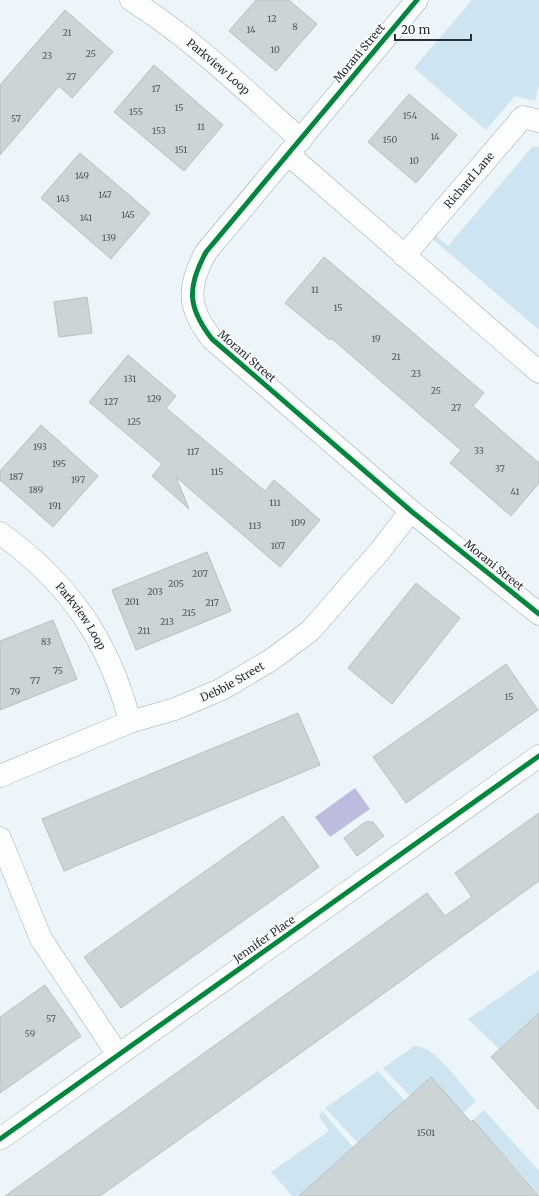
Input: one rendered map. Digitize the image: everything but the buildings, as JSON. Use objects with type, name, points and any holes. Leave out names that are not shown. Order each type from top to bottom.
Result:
[{"type":"street","name":"Parkview Loop","points":[[131,0],[164,21],[210,58],[294,147]]},
{"type":"street","name":"Morani Street","points":[[417,0],[206,252],[194,279],[192,297],[194,313],[212,339],[411,511],[539,614]]},
{"type":"street","name":"Richard Lane","points":[[404,256],[523,117],[539,121]]},
{"type":"street","points":[[294,147],[404,256],[539,372]]},
{"type":"street","name":"Debbie Street","points":[[0,776],[130,722],[175,709],[222,689],[271,660],[310,630],[379,552],[411,511]]},
{"type":"street","name":"Parkview Loop","points":[[0,533],[27,552],[57,581],[82,613],[108,657],[124,699],[130,722]]},
{"type":"street","name":"Jennifer Place","points":[[0,1139],[539,756]]},
{"type":"street","points":[[0,838],[41,939],[118,1055]]},
{"type":"shaded area","points":[[472,0],[539,0],[539,85],[535,101],[515,96],[486,130],[414,68]]},
{"type":"shaded area","points":[[533,146],[539,147],[539,330],[429,236],[435,235],[448,246]]},
{"type":"shaded area","points":[[539,970],[539,1013],[499,1049],[468,1019]]},
{"type":"shaded area","points":[[417,1046],[432,1053],[441,1061],[476,1101],[463,1113],[410,1096],[383,1068],[413,1047]]},
{"type":"shaded area","points":[[378,1071],[405,1101],[358,1143],[325,1108]]},
{"type":"shaded area","points":[[484,1110],[539,1171],[539,1194],[473,1120]]},
{"type":"shaded area","points":[[322,1111],[353,1147],[304,1191],[308,1196],[292,1196],[271,1172],[329,1131],[319,1116]]},
{"type":"water","points":[[355,788],[370,809],[330,837],[315,817]]},
{"type":"cycle path","points":[[417,0],[206,252],[195,276],[192,297],[198,317],[212,339],[411,511],[539,614]]},
{"type":"cycle path","points":[[0,1139],[539,756]]}]
